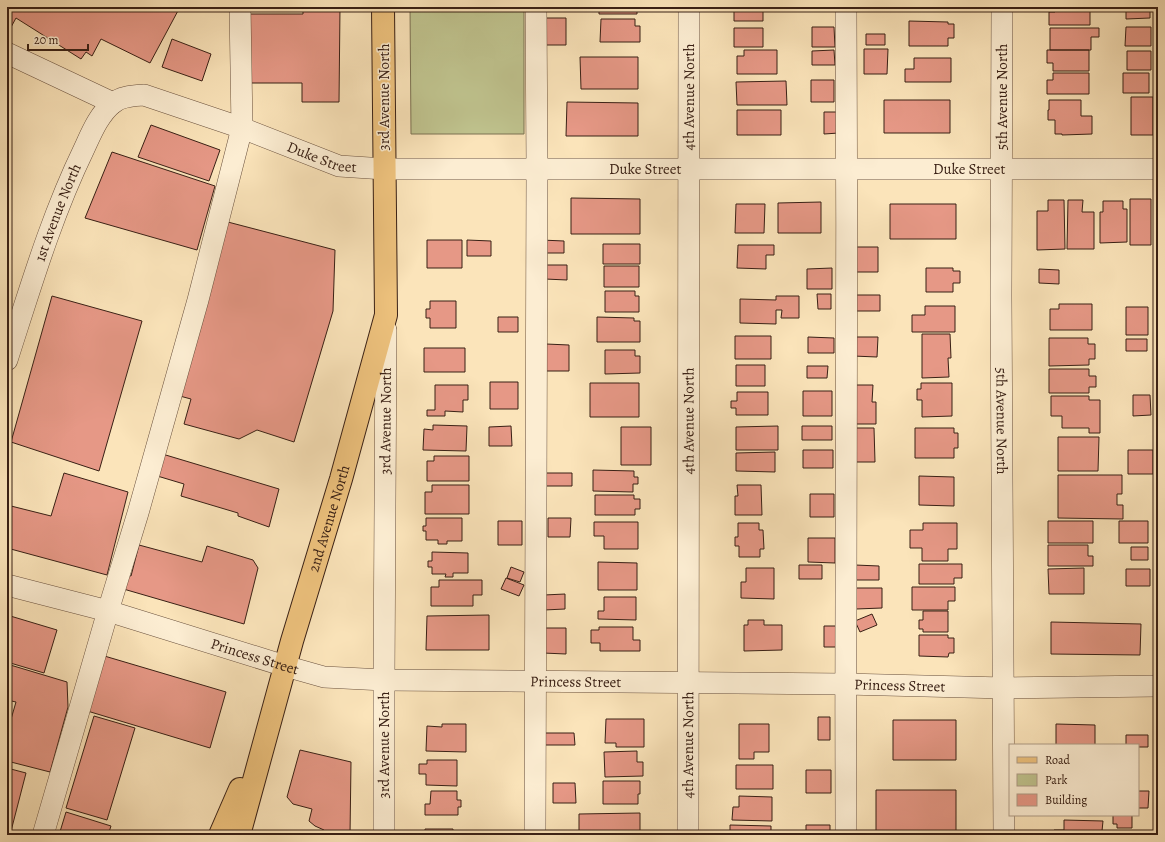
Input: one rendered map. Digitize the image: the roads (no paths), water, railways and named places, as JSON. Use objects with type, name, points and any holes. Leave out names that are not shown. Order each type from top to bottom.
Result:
[{"type":"main road","name":"3rd Avenue North","points":[[383,7],[386,315]]},
{"type":"main road","name":"2nd Avenue North","points":[[239,835],[269,722],[341,479],[386,315]]},
{"type":"main road","name":"2nd Avenue North","points":[[220,835],[269,722]]},
{"type":"street","points":[[43,835],[138,513],[198,300],[242,128],[240,7]]},
{"type":"street","points":[[535,835],[536,7]]},
{"type":"street","name":"4th Avenue North","points":[[688,835],[689,7]]},
{"type":"street","points":[[846,7],[846,835]]},
{"type":"street","name":"5th Avenue North","points":[[1002,7],[1001,169],[1004,835]]},
{"type":"street","points":[[7,53],[113,103]]},
{"type":"street","name":"Duke Street","points":[[144,94],[242,128],[339,166],[385,169],[1158,169]]},
{"type":"street","name":"1st Avenue North","points":[[7,360],[42,253],[78,161],[94,128],[103,114],[113,103],[127,96],[144,94]]},
{"type":"street","name":"3rd Avenue North","points":[[384,835],[386,315]]},
{"type":"street","name":"Princess Street","points":[[7,585],[108,611],[324,677],[384,680],[845,684],[1004,688],[1158,686]]}]
